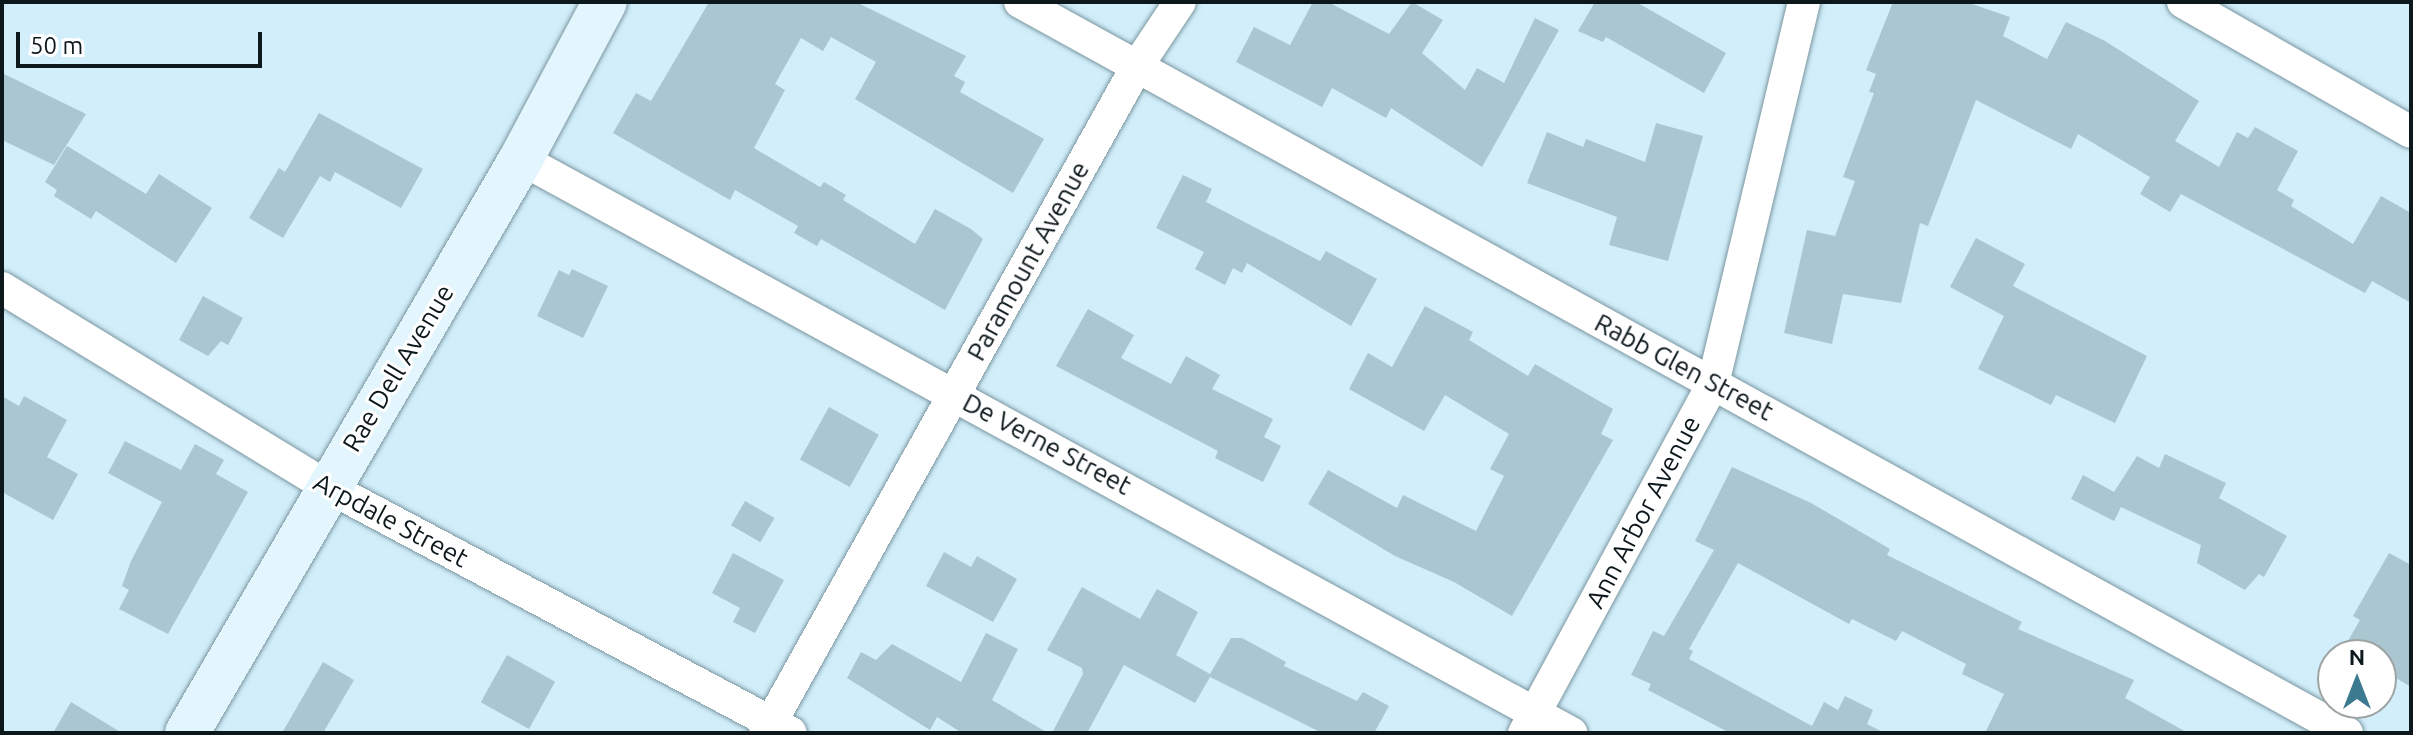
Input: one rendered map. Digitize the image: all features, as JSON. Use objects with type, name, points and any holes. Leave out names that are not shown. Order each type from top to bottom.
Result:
[{"type":"street","name":"Rae Dell Avenue","points":[[187,733],[521,159],[605,2]]},
{"type":"street","name":"Rabb Glen Street","points":[[1020,2],[1713,384],[1902,483],[2347,733]]},
{"type":"street","name":"Paramount Avenue","points":[[776,729],[953,394],[1136,68],[1180,2]]},
{"type":"street","name":"Ann Arbor Avenue","points":[[1530,723],[1713,384],[1804,2]]},
{"type":"street","points":[[2183,2],[2411,132]]},
{"type":"street","name":"De Verne Street","points":[[521,159],[953,394],[1530,723],[1571,733]]},
{"type":"street","name":"Arpdale Street","points":[[2,288],[328,487],[776,729]]},
{"type":"building","points":[[709,2],[856,2],[966,56],[954,76],[965,82],[960,92],[1044,139],[1013,193],[855,99],[876,62],[831,37],[823,51],[801,38],[775,84],[785,90],[754,148],[820,187],[824,182],[846,195],[843,200],[915,244],[935,209],[983,239],[945,310],[821,239],[817,246],[794,233],[798,226],[735,190],[730,200],[613,133],[636,93],[651,101]]},
{"type":"building","points":[[1313,2],[1328,2],[1389,34],[1412,2],[1443,20],[1422,53],[1465,90],[1477,68],[1504,83],[1535,18],[1559,30],[1482,167],[1391,108],[1386,118],[1332,88],[1322,107],[1236,62],[1254,27],[1290,45]]},
{"type":"building","points":[[1595,2],[1636,2],[1726,53],[1704,93],[1606,37],[1603,42],[1578,31]]},
{"type":"building","points":[[1893,2],[1966,2],[2010,17],[2003,36],[2047,59],[2066,22],[2105,41],[2199,101],[2175,141],[2219,167],[2237,132],[2248,138],[2255,127],[2298,151],[2277,190],[2294,200],[2291,206],[2353,244],[2381,196],[2411,213],[2411,303],[2372,281],[2365,293],[2181,194],[2170,212],[2140,194],[2150,177],[2078,134],[2071,149],[1976,100],[1928,226],[1920,223],[1901,303],[1843,294],[1832,344],[1784,333],[1807,230],[1835,236],[1855,181],[1843,177],[1874,93],[1869,92],[1876,74],[1866,70]]},
{"type":"building","points":[[2,73],[86,114],[54,165],[2,140]]},
{"type":"building","points":[[319,113],[423,169],[401,208],[335,172],[330,182],[320,176],[283,238],[249,218],[279,168],[285,172]]},
{"type":"building","points":[[1656,123],[1703,136],[1668,261],[1609,245],[1617,217],[1527,183],[1547,132],[1583,147],[1586,139],[1645,162]]},
{"type":"building","points":[[67,146],[146,194],[159,174],[212,208],[176,263],[96,211],[91,219],[54,196],[57,190],[45,182]]},
{"type":"building","points":[[1183,175],[1212,189],[1206,202],[1320,261],[1326,251],[1377,279],[1351,326],[1247,263],[1242,273],[1233,268],[1225,285],[1195,269],[1204,252],[1156,228]]},
{"type":"building","points":[[1976,238],[2025,264],[2013,286],[2147,356],[2115,423],[2056,395],[2051,405],[1978,369],[2004,316],[1950,287]]},
{"type":"building","points":[[572,269],[608,286],[583,338],[537,316],[559,270],[569,275]]},
{"type":"building","points":[[203,296],[243,318],[228,345],[221,341],[208,356],[179,340]]},
{"type":"building","points":[[1425,306],[1473,332],[1469,340],[1528,376],[1535,364],[1613,409],[1601,434],[1613,440],[1512,616],[1454,582],[1395,556],[1308,504],[1328,470],[1397,508],[1403,495],[1476,531],[1504,476],[1490,469],[1509,434],[1445,395],[1424,431],[1349,389],[1368,353],[1392,367]]},
{"type":"building","points":[[1088,309],[1134,335],[1121,358],[1171,384],[1186,356],[1220,375],[1212,389],[1273,419],[1264,437],[1281,446],[1263,482],[1215,458],[1218,451],[1056,366]]},
{"type":"building","points":[[2,396],[19,406],[24,396],[67,420],[47,457],[78,474],[53,520],[2,492]]},
{"type":"building","points":[[829,407],[879,435],[850,487],[800,459]]},
{"type":"building","points":[[125,441],[181,470],[195,444],[224,460],[216,474],[248,492],[168,634],[119,609],[129,590],[122,586],[131,561],[162,502],[108,473]]},
{"type":"building","points":[[2165,454],[2226,483],[2219,498],[2287,536],[2264,577],[2259,574],[2245,590],[2197,563],[2201,545],[2121,507],[2114,521],[2071,499],[2083,475],[2114,492],[2137,456],[2159,468]]},
{"type":"building","points":[[1732,467],[1811,503],[1890,549],[1887,555],[2022,622],[2018,629],[2134,680],[2125,698],[2188,733],[1985,733],[2004,694],[1962,674],[1966,664],[1902,631],[1896,641],[1852,619],[1849,624],[1738,563],[1689,649],[1693,651],[1689,659],[1812,726],[1824,702],[1838,710],[1845,696],[1873,710],[1867,724],[1885,733],[1730,733],[1648,690],[1651,684],[1631,675],[1653,631],[1664,636],[1714,550],[1695,541]]},
{"type":"building","points":[[745,501],[774,518],[760,542],[731,525]]},
{"type":"building","points":[[944,552],[971,567],[977,556],[1017,579],[993,622],[926,586]]},
{"type":"building","points":[[733,553],[784,580],[755,633],[733,622],[740,608],[712,593]]},
{"type":"building","points":[[2389,553],[2411,565],[2411,687],[2397,679],[2397,639],[2349,639],[2360,620],[2353,616]]},
{"type":"building","points":[[1082,587],[1140,619],[1157,589],[1198,612],[1176,655],[1210,674],[1231,638],[1242,638],[1286,662],[1284,666],[1357,701],[1363,692],[1389,706],[1374,733],[1322,733],[1210,677],[1195,703],[1124,665],[1087,733],[1052,733],[1083,674],[1082,668],[1047,650]]},
{"type":"building","points":[[986,633],[1018,649],[992,700],[1048,733],[962,733],[937,717],[930,730],[847,678],[861,652],[876,660],[892,644],[961,682]]},
{"type":"building","points":[[507,655],[555,682],[529,729],[481,702]]},
{"type":"building","points":[[323,662],[354,680],[323,733],[282,733]]},
{"type":"building","points":[[71,702],[122,733],[53,733]]}]
